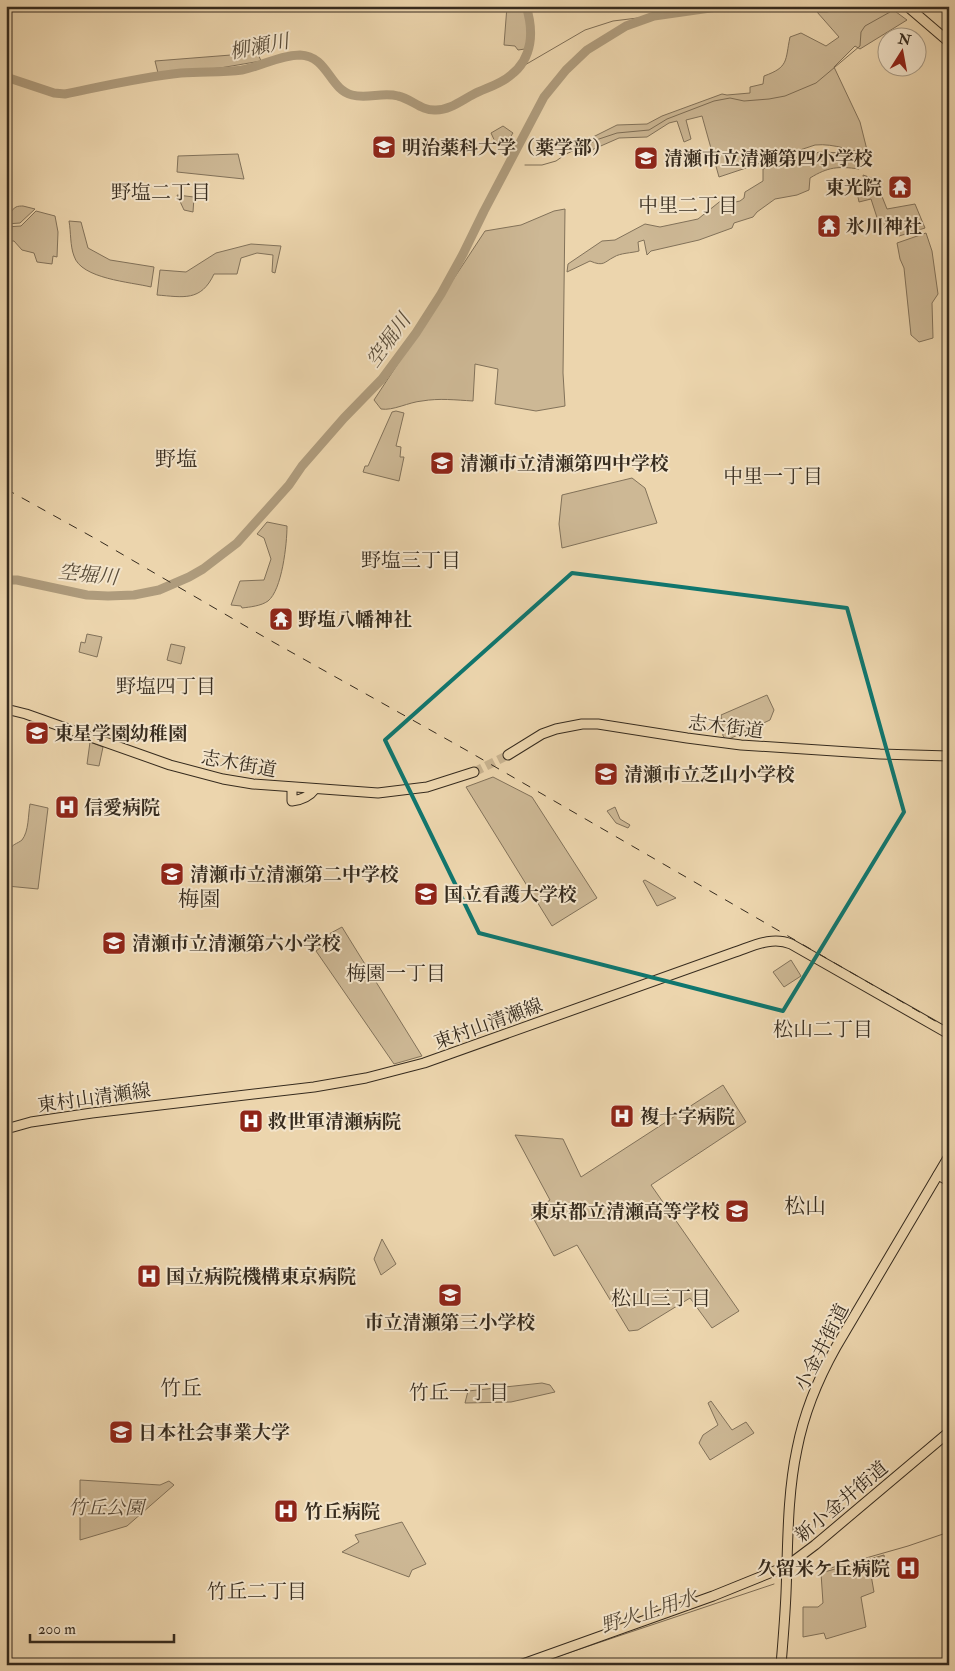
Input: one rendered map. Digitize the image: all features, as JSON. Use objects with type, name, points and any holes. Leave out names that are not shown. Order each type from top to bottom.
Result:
[{"type":"main road","points":[[898,6],[925,22]]},
{"type":"main road","points":[[907,6],[949,42]]},
{"type":"main road","name":"志木街道","points":[[6,708],[193,772],[246,783],[292,788],[378,793],[409,790],[443,783],[474,772]]},
{"type":"main road","name":"志木街道","points":[[508,755],[542,734],[556,729],[582,724],[598,724],[687,738],[775,748],[949,756]]},
{"type":"main road","points":[[292,788],[292,801],[312,794],[315,789]]},
{"type":"main road","name":"東村山清瀬線","points":[[6,1129],[31,1122],[92,1113],[314,1087],[366,1078],[424,1063],[772,940],[780,940],[791,944],[949,1034]]},
{"type":"main road","name":"小金井街道","points":[[781,1665],[793,1475],[799,1439],[810,1402],[820,1377],[836,1347],[949,1156]]},
{"type":"main road","points":[[938,1175],[949,1181]]},
{"type":"main road","name":"新小金井街道","points":[[520,1665],[713,1596],[786,1566],[815,1545],[949,1432]]},
{"type":"highlighted area","points":[[572,573],[847,608],[904,812],[783,1011],[479,933],[385,740]]},
{"type":"green space","points":[[507,6],[524,6],[528,28],[525,49],[518,50],[515,46],[504,45]]},
{"type":"green space","points":[[855,6],[888,6],[907,20],[894,28],[878,28],[878,38],[860,49],[855,46],[834,67],[860,122],[867,150],[872,154],[837,146],[815,145],[719,177],[702,116],[686,120],[691,139],[684,142],[677,121],[669,123],[647,137],[619,138],[587,152],[593,137],[617,125],[647,124],[662,116],[722,94],[750,93],[750,87],[763,84],[764,76],[782,66],[786,58],[790,37],[801,33],[826,46],[839,37],[817,12],[827,12]]},
{"type":"green space","points":[[256,49],[261,61],[220,68],[158,73],[155,61],[231,55]]},
{"type":"green space","points":[[503,126],[513,133],[505,145],[497,146],[491,133]]},
{"type":"green space","points":[[820,152],[846,153],[855,156],[859,169],[839,168],[822,172],[810,178],[809,190],[797,195],[775,199],[753,217],[734,223],[732,228],[699,240],[651,251],[647,255],[644,240],[638,242],[639,251],[619,255],[601,264],[590,261],[567,272],[568,264],[602,241],[615,240],[645,224],[660,227],[698,219],[723,199],[730,196],[731,203],[744,198],[745,192],[763,181],[763,169],[783,161]]},
{"type":"green space","points":[[238,154],[244,179],[177,172],[178,156]]},
{"type":"green space","points":[[863,175],[875,179],[887,209],[915,204],[925,228],[899,236],[896,225],[881,230],[871,199],[859,202],[855,183],[864,180]]},
{"type":"green space","points":[[177,195],[194,197],[193,212],[184,210]]},
{"type":"green space","points":[[23,206],[35,209],[20,223],[6,224],[12,210]]},
{"type":"green space","points":[[565,209],[563,373],[565,406],[536,411],[495,404],[498,369],[475,364],[473,401],[428,400],[391,409],[381,409],[374,400],[485,231],[521,225],[554,211]]},
{"type":"green space","points":[[36,211],[55,216],[58,232],[57,257],[53,256],[52,264],[37,262],[34,253],[22,250],[14,241],[6,241],[6,227],[21,226]]},
{"type":"green space","points":[[69,221],[81,222],[88,248],[110,260],[154,267],[151,287],[96,275],[78,264],[71,243]]},
{"type":"green space","points":[[926,233],[932,251],[938,294],[932,303],[933,338],[919,342],[911,335],[904,268],[897,243]]},
{"type":"green space","points":[[251,244],[281,246],[275,273],[272,272],[273,255],[257,253],[241,258],[237,274],[214,274],[203,289],[190,296],[157,295],[160,270],[186,272],[216,253]]},
{"type":"green space","points":[[392,412],[404,413],[396,446],[401,447],[400,457],[404,457],[399,481],[363,472],[365,466],[368,466]]},
{"type":"green space","points":[[632,478],[645,488],[657,523],[562,548],[559,524],[562,495]]},
{"type":"green space","points":[[267,522],[287,526],[285,555],[277,587],[268,601],[262,604],[242,608],[241,606],[231,605],[240,581],[264,580],[271,559],[264,538],[257,534]]},
{"type":"green space","points":[[87,634],[102,637],[97,657],[79,652],[81,642],[85,643]]},
{"type":"green space","points":[[171,644],[185,647],[181,664],[167,660]]},
{"type":"green space","points":[[767,695],[774,710],[770,720],[727,740],[723,736],[721,715]]},
{"type":"green space","points":[[90,742],[103,747],[99,766],[87,764]]},
{"type":"green space","points":[[493,777],[532,797],[597,898],[552,926],[466,787]]},
{"type":"green space","points":[[30,804],[48,808],[38,889],[7,886],[10,850],[24,836]]},
{"type":"green space","points":[[615,807],[620,819],[630,825],[628,828],[616,823],[607,811]]},
{"type":"green space","points":[[645,880],[676,898],[657,906],[643,881]]},
{"type":"green space","points":[[342,927],[422,1056],[394,1064],[316,951],[332,939],[329,934]]},
{"type":"green space","points":[[791,960],[801,976],[784,987],[773,972]]},
{"type":"green space","points":[[723,1085],[746,1122],[651,1185],[739,1311],[712,1328],[690,1298],[638,1330],[629,1331],[577,1245],[554,1256],[531,1214],[550,1200],[515,1135],[563,1139],[581,1177]]},
{"type":"green space","points":[[382,1239],[396,1264],[381,1275],[374,1259]]},
{"type":"green space","points":[[542,1383],[550,1385],[555,1392],[511,1402],[465,1403],[468,1391]]},
{"type":"green space","points":[[711,1401],[732,1430],[746,1422],[754,1433],[710,1460],[699,1443],[703,1435],[718,1425],[708,1403]]},
{"type":"green space","name":"竹丘公園","points":[[80,1480],[160,1485],[169,1481],[174,1485],[127,1526],[80,1540]]},
{"type":"green space","points":[[402,1522],[426,1564],[412,1570],[409,1577],[342,1552],[359,1542],[355,1535]]},
{"type":"green space","points":[[884,1555],[886,1571],[871,1575],[874,1592],[861,1597],[866,1627],[826,1639],[824,1633],[803,1637],[803,1607],[818,1607],[823,1603],[821,1573]]},
{"type":"waterway","name":"柳瀬川","points":[[6,77],[54,93],[65,94],[166,75],[242,70],[285,57],[300,55],[317,61],[344,92],[358,96],[392,95],[426,109],[441,110],[451,107],[503,81],[524,61],[528,52],[531,34],[526,6]]},
{"type":"waterway","name":"空堀川","points":[[6,580],[17,580],[87,595],[134,595],[159,590],[189,577],[203,569],[237,543],[289,485],[302,466],[344,418],[382,379],[416,333],[441,294],[463,254],[544,97],[566,70],[587,50],[626,26],[654,16],[724,6]]},
{"type":"waterway","points":[[525,165],[542,165],[556,161],[566,154],[617,133],[649,130],[667,119],[714,101],[730,98],[744,101],[769,99],[785,96],[816,83],[860,46],[861,32],[865,26],[893,9]]},
{"type":"waterway","points":[[518,69],[585,30],[613,21],[654,16]]},
{"type":"waterway","name":"野火止用水","points":[[831,1568],[949,1532]]},
{"type":"waterway","name":"野火止用水","points":[[562,1655],[774,1584]]},
{"type":"tunnel","points":[[474,772],[508,755]]},
{"type":"railway","points":[[6,489],[466,750],[949,1029]]},
{"type":"place","name":"明治薬科大学（薬学部）","points":[[384,147]]},
{"type":"place","name":"清瀬市立清瀬第四小学校","points":[[646,158]]},
{"type":"place","name":"東光院","points":[[900,187]]},
{"type":"place","name":"氷川神社","points":[[829,226]]},
{"type":"place","name":"清瀬市立清瀬第四中学校","points":[[442,463]]},
{"type":"place","name":"野塩八幡神社","points":[[281,619]]},
{"type":"place","name":"東星学園幼稚園","points":[[37,733]]},
{"type":"place","name":"清瀬市立芝山小学校","points":[[606,774]]},
{"type":"place","name":"信愛病院","points":[[67,807]]},
{"type":"place","name":"清瀬市立清瀬第二中学校","points":[[172,874]]},
{"type":"place","name":"国立看護大学校","points":[[426,894]]},
{"type":"place","name":"清瀬市立清瀬第六小学校","points":[[114,943]]},
{"type":"place","name":"複十字病院","points":[[622,1116]]},
{"type":"place","name":"救世軍清瀬病院","points":[[251,1121]]},
{"type":"place","name":"東京都立清瀬高等学校","points":[[737,1211]]},
{"type":"place","name":"国立病院機構東京病院","points":[[149,1276]]},
{"type":"place","name":"市立清瀬第三小学校","points":[[450,1295]]},
{"type":"place","name":"日本社会事業大学","points":[[121,1432]]},
{"type":"place","name":"竹丘病院","points":[[286,1511]]},
{"type":"place","name":"久留米ケ丘病院","points":[[908,1568]]},
{"type":"district","name":"野塩二丁目","points":[[161,192]]},
{"type":"district","name":"中里二丁目","points":[[688,205]]},
{"type":"district","name":"野塩","points":[[176,459]]},
{"type":"district","name":"中里一丁目","points":[[773,476]]},
{"type":"district","name":"野塩三丁目","points":[[411,560]]},
{"type":"district","name":"野塩四丁目","points":[[166,686]]},
{"type":"district","name":"梅園","points":[[199,899]]},
{"type":"district","name":"梅園一丁目","points":[[396,973]]},
{"type":"district","name":"松山二丁目","points":[[823,1029]]},
{"type":"district","name":"松山","points":[[805,1206]]},
{"type":"district","name":"松山三丁目","points":[[661,1298]]},
{"type":"district","name":"竹丘","points":[[181,1388]]},
{"type":"district","name":"竹丘一丁目","points":[[459,1392]]},
{"type":"district","name":"竹丘二丁目","points":[[257,1591]]}]
